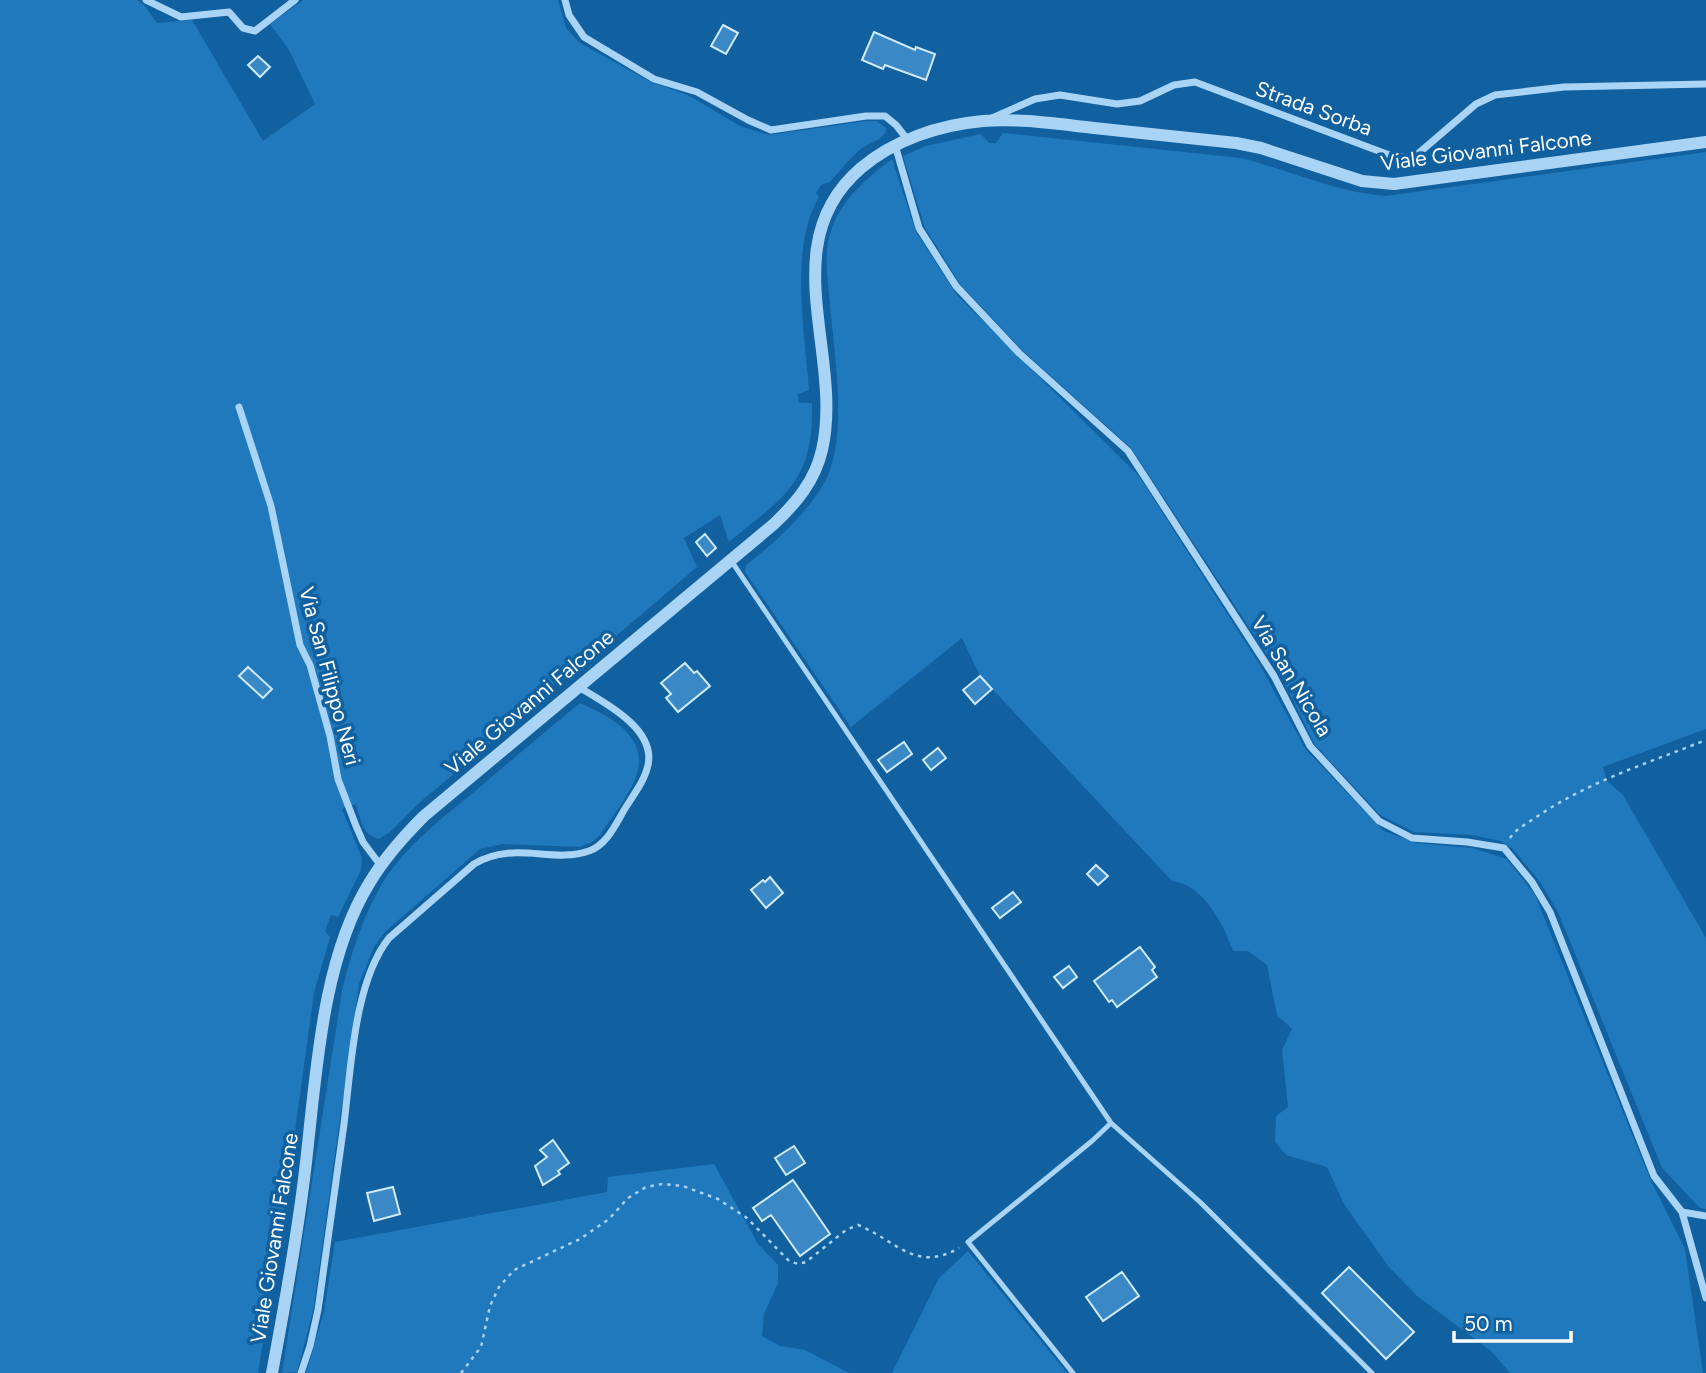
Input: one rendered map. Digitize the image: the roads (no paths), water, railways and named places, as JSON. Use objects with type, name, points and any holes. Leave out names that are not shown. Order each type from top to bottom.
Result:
[{"type":"street","points":[[146,0],[181,17],[229,12],[243,28],[255,31],[295,0]]},
{"type":"street","points":[[565,0],[569,15],[584,37],[654,79],[697,92],[771,130],[866,116],[885,116],[896,125],[901,142]]},
{"type":"street","name":"Strada Sorba","points":[[983,121],[1035,99],[1060,95],[1117,104],[1140,101],[1174,85],[1195,82],[1392,156],[1413,158],[1476,104],[1495,95],[1564,87],[1706,84]]},
{"type":"street","name":"Viale Giovanni Falcone","points":[[272,1373],[299,1219],[329,992],[344,936],[370,883],[381,866],[424,816],[790,508],[810,482],[817,468],[825,434],[826,407],[816,276],[818,234],[839,189],[867,163],[901,142],[955,126],[983,121],[1042,122],[1236,144],[1261,148],[1362,181],[1380,184],[1431,180],[1706,142]]},
{"type":"street","name":"Via San Nicola","points":[[901,142],[919,228],[956,286],[1019,353],[1128,452],[1274,676],[1310,746],[1380,821],[1412,838],[1504,848],[1532,882],[1550,912],[1654,1176],[1682,1213]]},
{"type":"street","name":"Via San Filippo Neri","points":[[239,407],[271,506],[300,645],[313,677],[330,736],[338,779],[363,842],[381,866]]},
{"type":"street","points":[[301,1373],[318,1310],[355,1036],[368,976],[378,952],[389,938],[474,864],[487,856],[505,852],[576,854],[595,848],[605,841],[641,783],[648,766],[649,753],[638,730],[614,709],[578,686]]},
{"type":"street","points":[[1706,1216],[1682,1213],[1706,1298]]},
{"type":"lane","points":[[730,559],[1111,1123],[1199,1202],[1373,1373]]},
{"type":"lane","points":[[1073,1373],[968,1242],[1111,1123]]}]
